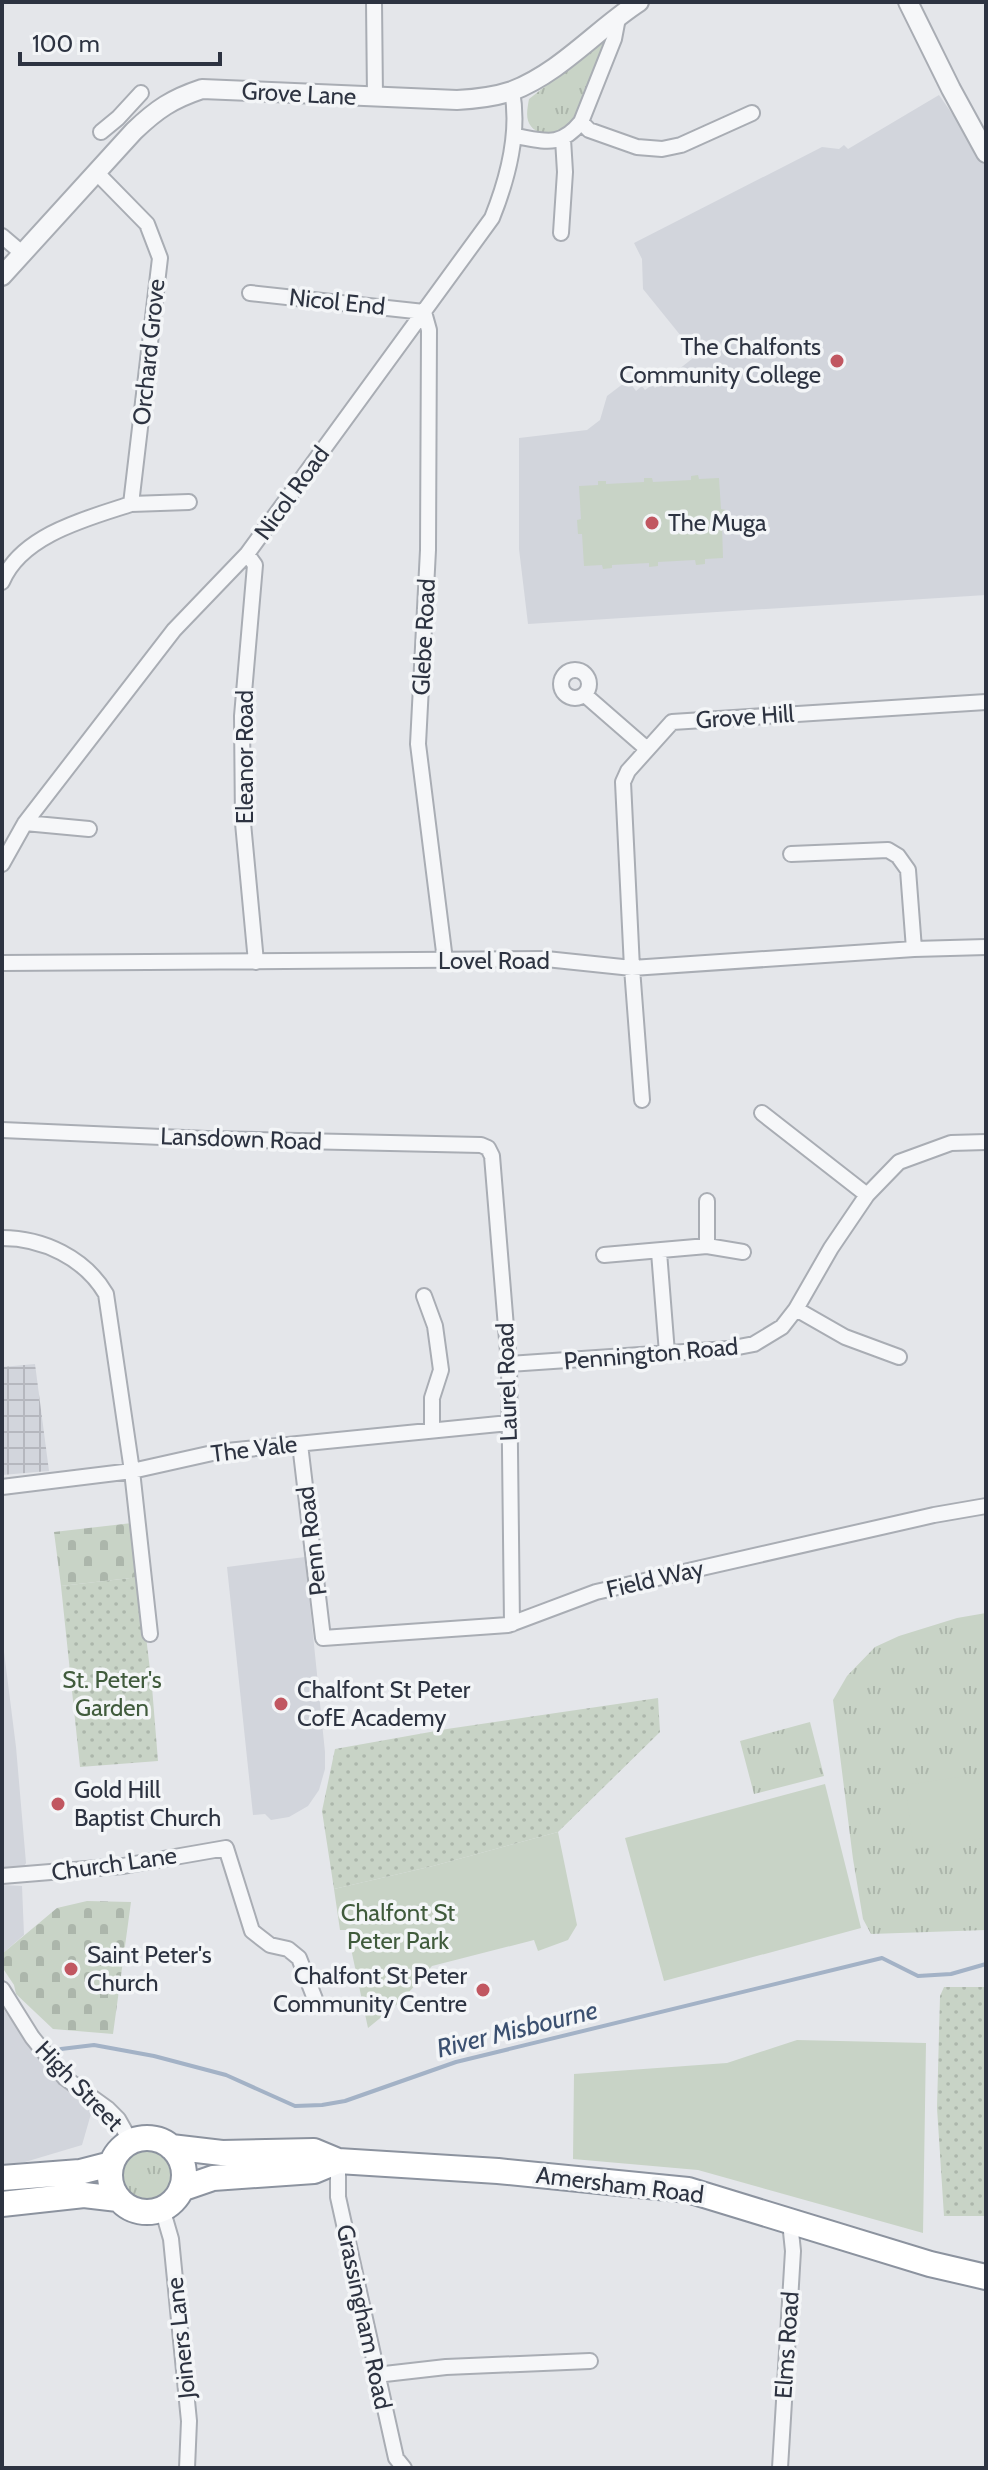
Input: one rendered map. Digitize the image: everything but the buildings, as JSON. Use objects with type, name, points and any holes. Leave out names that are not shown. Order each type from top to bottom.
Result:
[{"type":"highway","points":[[151,2138],[171,2147],[183,2166],[181,2189],[162,2208],[150,2212],[138,2211],[118,2199],[112,2188],[111,2164],[131,2142],[151,2138]]},
{"type":"highway","name":"Amersham Road","points":[[171,2147],[222,2153],[314,2151],[338,2161],[498,2171],[688,2190],[930,2264],[986,2277]]},
{"type":"highway","name":"Amersham Road","points":[[181,2189],[213,2178],[314,2171],[338,2161]]},
{"type":"highway","points":[[2,2178],[80,2172],[111,2164]]},
{"type":"highway","points":[[2,2204],[84,2195],[118,2199]]},
{"type":"street","points":[[374,2],[375,97]]},
{"type":"street","name":"Grove Lane","points":[[2,276],[134,131],[155,111],[174,99],[202,89],[457,100],[489,97],[512,91],[550,70],[639,2]]},
{"type":"street","points":[[908,2],[986,153]]},
{"type":"street","points":[[515,136],[547,142],[563,139],[581,122],[614,39],[618,18]]},
{"type":"street","name":"Nicol Road","points":[[2,864],[25,823],[174,630],[247,554],[492,218],[515,136],[516,111],[512,91]]},
{"type":"street","points":[[101,132],[141,93]]},
{"type":"street","points":[[581,122],[589,130],[637,147],[662,149],[681,145],[752,113]]},
{"type":"street","points":[[118,118],[134,131]]},
{"type":"street","points":[[561,233],[565,172],[563,139]]},
{"type":"street","name":"Orchard Grove","points":[[97,173],[147,224],[160,258],[131,504]]},
{"type":"street","points":[[2,236],[22,253]]},
{"type":"street","name":"Nicol End","points":[[250,293],[424,312]]},
{"type":"street","name":"Glebe Road","points":[[424,312],[429,330],[428,550],[418,744],[445,960]]},
{"type":"street","points":[[2,582],[22,553],[70,524],[131,504],[189,502]]},
{"type":"street","name":"Eleanor Road","points":[[247,554],[255,565],[242,716],[243,823],[256,962]]},
{"type":"street","points":[[585,695],[647,749]]},
{"type":"street","name":"Grove Hill","points":[[642,1100],[623,782],[628,771],[647,749],[672,722],[986,702]]},
{"type":"street","points":[[25,823],[89,829]]},
{"type":"street","points":[[791,854],[888,850],[898,856],[908,870],[914,949]]},
{"type":"street","name":"Lovel Road","points":[[2,963],[546,959],[632,968],[986,947]]},
{"type":"street","points":[[762,1113],[867,1195]]},
{"type":"street","name":"Lansdown Road","points":[[2,1130],[207,1139],[481,1145]]},
{"type":"street","name":"Pennington Road","points":[[509,1364],[728,1349],[754,1344],[782,1327],[867,1195],[899,1162],[951,1143],[986,1142]]},
{"type":"street","name":"Laurel Road","points":[[481,1145],[488,1148],[492,1156],[509,1364],[512,1624]]},
{"type":"street","points":[[707,1201],[707,1246]]},
{"type":"street","points":[[2,1238],[21,1238],[46,1245],[77,1262],[104,1292],[132,1471],[150,1634]]},
{"type":"street","points":[[604,1255],[707,1246],[743,1252]]},
{"type":"street","points":[[659,1252],[667,1353]]},
{"type":"street","points":[[424,1296],[435,1326],[441,1370],[432,1398],[432,1429]]},
{"type":"street","points":[[796,1309],[845,1337],[899,1357]]},
{"type":"street","name":"The Vale","points":[[2,1487],[132,1471],[217,1452],[509,1423]]},
{"type":"street","name":"Penn Road","points":[[300,1444],[323,1638]]},
{"type":"street","name":"Field Way","points":[[323,1638],[512,1624],[596,1592],[934,1515],[986,1506]]},
{"type":"street","name":"Church Lane","points":[[2,1876],[123,1866],[226,1848],[252,1931],[270,1945],[288,1949],[299,1958],[315,1999]]},
{"type":"street","name":"High Street","points":[[2,1989],[32,2037],[65,2078],[108,2109],[118,2119],[131,2142]]},
{"type":"street","name":"Grassingham Road","points":[[338,2161],[338,2197],[376,2375],[396,2458],[404,2468]]},
{"type":"street","name":"Joiners Lane","points":[[162,2208],[171,2239],[187,2406],[187,2468]]},
{"type":"street","name":"Elms Road","points":[[780,2468],[793,2251],[790,2222]]},
{"type":"street","points":[[376,2375],[446,2367],[590,2361]]},
{"type":"shaded area","name":"The Chalfonts Community College","points":[[939,95],[986,162],[986,595],[528,624],[519,549],[519,438],[587,430],[600,420],[607,396],[628,380],[636,391],[642,386],[645,390],[652,385],[655,388],[702,351],[691,337],[682,342],[681,336],[643,289],[642,259],[634,243],[822,147],[839,149],[844,145],[848,149]]},
{"type":"shaded area","points":[[35,1364],[49,1471],[2,1475],[2,1367]]},
{"type":"shaded area","name":"Chalfont St Peter CofE Academy","points":[[305,1557],[325,1769],[319,1790],[308,1806],[289,1817],[271,1820],[265,1814],[253,1815],[227,1567]]},
{"type":"shaded area","points":[[2,1636],[26,1863],[23,1869],[2,1871]]},
{"type":"shaded area","points":[[2,1885],[22,1886],[24,1935],[2,1954]]},
{"type":"shaded area","points":[[2,2007],[49,2073],[95,2100],[82,2145],[25,2162],[2,2165]]},
{"type":"green space","points":[[603,41],[606,42],[591,89],[570,128],[546,136],[534,129],[527,118],[529,99]]},
{"type":"green space","name":"The Muga","points":[[698,475],[699,479],[719,478],[721,509],[726,510],[726,525],[722,526],[723,558],[705,559],[705,564],[696,565],[695,560],[658,562],[658,566],[649,567],[649,563],[612,565],[612,568],[603,569],[602,565],[584,566],[582,534],[578,534],[577,520],[581,519],[579,486],[598,485],[598,481],[606,481],[606,484],[644,482],[644,478],[652,478],[653,482],[691,480],[691,476]]},
{"type":"green space","points":[[132,1523],[139,1577],[61,1586],[54,1532]]},
{"type":"green space","name":"St. Peter's Garden","points":[[139,1577],[158,1761],[80,1767],[61,1586]]},
{"type":"green space","points":[[986,1613],[986,1930],[871,1934],[863,1919],[853,1859],[833,1700],[847,1676],[875,1647],[957,1618]]},
{"type":"green space","points":[[658,1698],[660,1732],[558,1832],[334,1889],[322,1811],[335,1749]]},
{"type":"green space","points":[[810,1722],[824,1776],[754,1794],[740,1741]]},
{"type":"green space","points":[[986,1773],[986,1838],[914,1849],[905,1785]]},
{"type":"green space","points":[[825,1784],[861,1928],[664,1981],[625,1838]]},
{"type":"green space","name":"Chalfont St Peter Park","points":[[558,1832],[577,1925],[568,1940],[538,1951],[534,1940],[432,1966],[401,2001],[368,2028],[347,1930],[340,1930],[334,1889]]},
{"type":"green space","points":[[87,1901],[131,1902],[113,2034],[53,2029],[16,1994],[2,1967],[2,1954],[57,1908]]},
{"type":"green space","points":[[944,1987],[986,1987],[986,2216],[944,2216],[937,2108],[940,1996]]},
{"type":"green space","points":[[797,2040],[926,2043],[923,2233],[698,2170],[573,2159],[574,2074],[727,2063]]},
{"type":"green space","points":[[147,2146],[166,2154],[174,2173],[166,2192],[147,2200],[128,2192],[120,2173],[128,2154]]},
{"type":"waterway","name":"River Misbourne","points":[[61,2049],[94,2045],[154,2056],[226,2075],[295,2106],[322,2105],[345,2101],[456,2062],[882,1958],[918,1976],[951,1974],[986,1964]]},
{"type":"place","name":"The Chalfonts Community College","points":[[837,361]]},
{"type":"place","name":"The Muga","points":[[652,523]]},
{"type":"place","name":"Chalfont St Peter CofE Academy","points":[[281,1704]]},
{"type":"place","name":"Gold Hill Baptist Church","points":[[58,1804]]},
{"type":"place","name":"Saint Peter's Church","points":[[71,1969]]},
{"type":"place","name":"Chalfont St Peter Community Centre","points":[[483,1990]]}]
